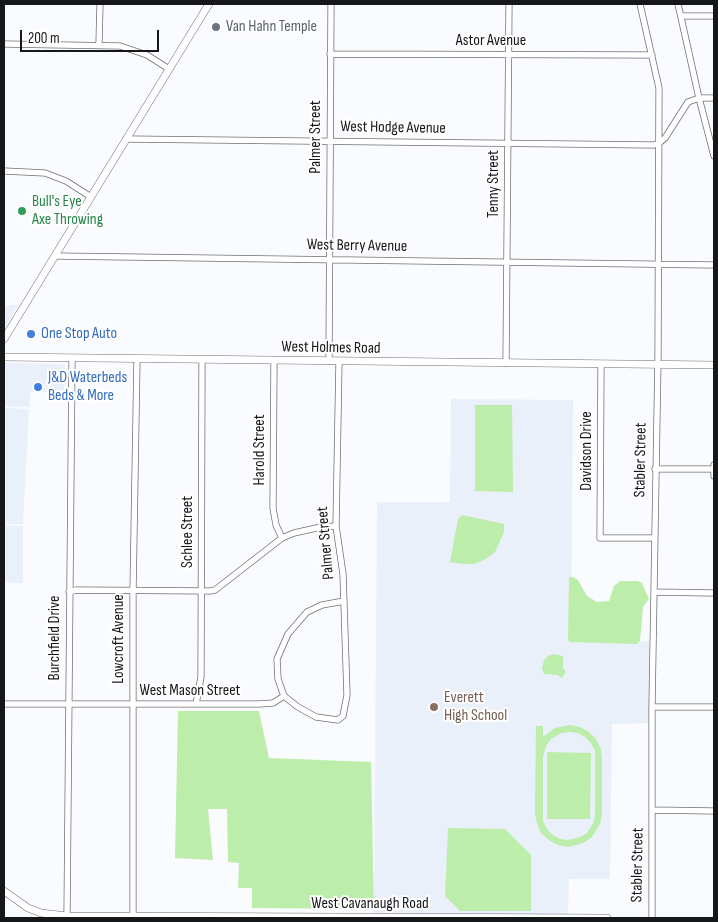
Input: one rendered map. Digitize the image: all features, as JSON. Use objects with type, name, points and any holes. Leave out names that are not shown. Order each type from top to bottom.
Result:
[{"type":"street","points":[[99,44],[100,4]]},
{"type":"street","points":[[4,339],[209,4]]},
{"type":"street","name":"Palmer Street","points":[[329,361],[330,4]]},
{"type":"street","name":"Tenny Street","points":[[506,363],[509,4]]},
{"type":"street","name":"Stabler Street","points":[[640,4],[659,88],[652,707],[652,918]]},
{"type":"street","points":[[678,4],[714,156]]},
{"type":"street","points":[[681,16],[714,16]]},
{"type":"street","points":[[4,44],[99,44],[120,46],[137,51],[169,69]]},
{"type":"street","name":"Astor Avenue","points":[[330,54],[652,55]]},
{"type":"street","points":[[658,144],[665,138],[688,102],[699,98],[714,98]]},
{"type":"street","name":"West Hodge Avenue","points":[[126,139],[658,144]]},
{"type":"street","points":[[4,171],[45,173],[66,181],[91,197]]},
{"type":"street","name":"West Berry Avenue","points":[[55,256],[714,265]]},
{"type":"street","name":"West Holmes Road","points":[[4,357],[714,365]]},
{"type":"street","name":"Burchfield Drive","points":[[67,916],[72,359]]},
{"type":"street","name":"Lowcroft Avenue","points":[[132,917],[133,590],[137,359]]},
{"type":"street","name":"Schlee Street","points":[[196,704],[201,677],[202,360]]},
{"type":"street","name":"Harold Street","points":[[274,361],[273,508],[276,525],[282,538]]},
{"type":"street","name":"Palmer Street","points":[[284,696],[307,713],[316,717],[338,720],[343,716],[347,695],[344,601],[343,574],[336,526],[338,362]]},
{"type":"street","name":"Davidson Drive","points":[[601,364],[600,538],[654,538]]},
{"type":"street","points":[[655,469],[714,467],[714,476]]},
{"type":"street","points":[[69,592],[76,590],[215,590],[282,538],[294,533],[336,526]]},
{"type":"street","points":[[654,592],[714,593]]},
{"type":"street","points":[[284,696],[278,679],[278,659],[288,634],[307,612],[322,605],[344,601]]},
{"type":"street","name":"West Mason Street","points":[[4,704],[259,704],[273,703],[284,696]]},
{"type":"street","points":[[652,707],[714,707]]},
{"type":"street","points":[[653,810],[714,812]]},
{"type":"street","name":"West Cavanaugh Road","points":[[4,891],[28,908],[41,913],[67,916],[607,918]]},
{"type":"shaded area","points":[[4,305],[18,305],[4,330]]},
{"type":"shaded area","points":[[4,363],[65,364],[64,392],[30,392],[29,407],[4,407]]},
{"type":"shaded area","points":[[451,399],[573,400],[571,641],[650,641],[649,700],[651,723],[612,724],[610,879],[569,879],[568,916],[374,915],[377,502],[450,502]]},
{"type":"shaded area","points":[[4,408],[29,409],[23,524],[4,524]]},
{"type":"shaded area","points":[[4,525],[23,526],[23,583],[4,583]]},
{"type":"green space","points":[[475,405],[512,405],[513,492],[475,491]]},
{"type":"green space","points":[[462,515],[504,524],[504,532],[495,552],[486,559],[474,564],[450,562],[458,519]]},
{"type":"green space","points":[[569,577],[578,580],[587,596],[597,602],[609,601],[614,586],[620,581],[638,581],[642,583],[649,599],[643,607],[640,641],[637,644],[570,642],[568,640]]},
{"type":"green space","points":[[554,654],[563,656],[563,668],[566,672],[562,678],[557,675],[544,674],[542,669],[544,660]]},
{"type":"green space","points":[[178,711],[259,711],[269,758],[371,762],[374,909],[252,908],[252,888],[238,888],[239,863],[228,862],[227,809],[208,809],[213,860],[175,858]]},
{"type":"green space","points":[[570,725],[580,727],[596,739],[601,749],[602,814],[600,824],[592,837],[583,843],[568,847],[558,845],[541,833],[535,813],[536,726],[543,726],[543,737],[555,728]],"holes":[[[561,733],[578,733],[591,743],[595,751],[594,822],[587,833],[580,837],[568,840],[560,839],[547,829],[543,821],[543,758],[546,746],[551,739]]]},
{"type":"green space","points":[[547,752],[591,753],[590,819],[547,819]]},
{"type":"green space","points":[[448,828],[505,829],[531,855],[531,911],[460,911],[445,896]]},
{"type":"place","name":"Van Hahn Temple","points":[[216,27]]},
{"type":"place","name":"Bull's Eye Axe Throwing","points":[[22,211]]},
{"type":"place","name":"One Stop Auto","points":[[31,334]]},
{"type":"place","name":"J&D Waterbeds Beds & More","points":[[38,387]]},
{"type":"place","name":"Everett High School","points":[[434,707]]}]
